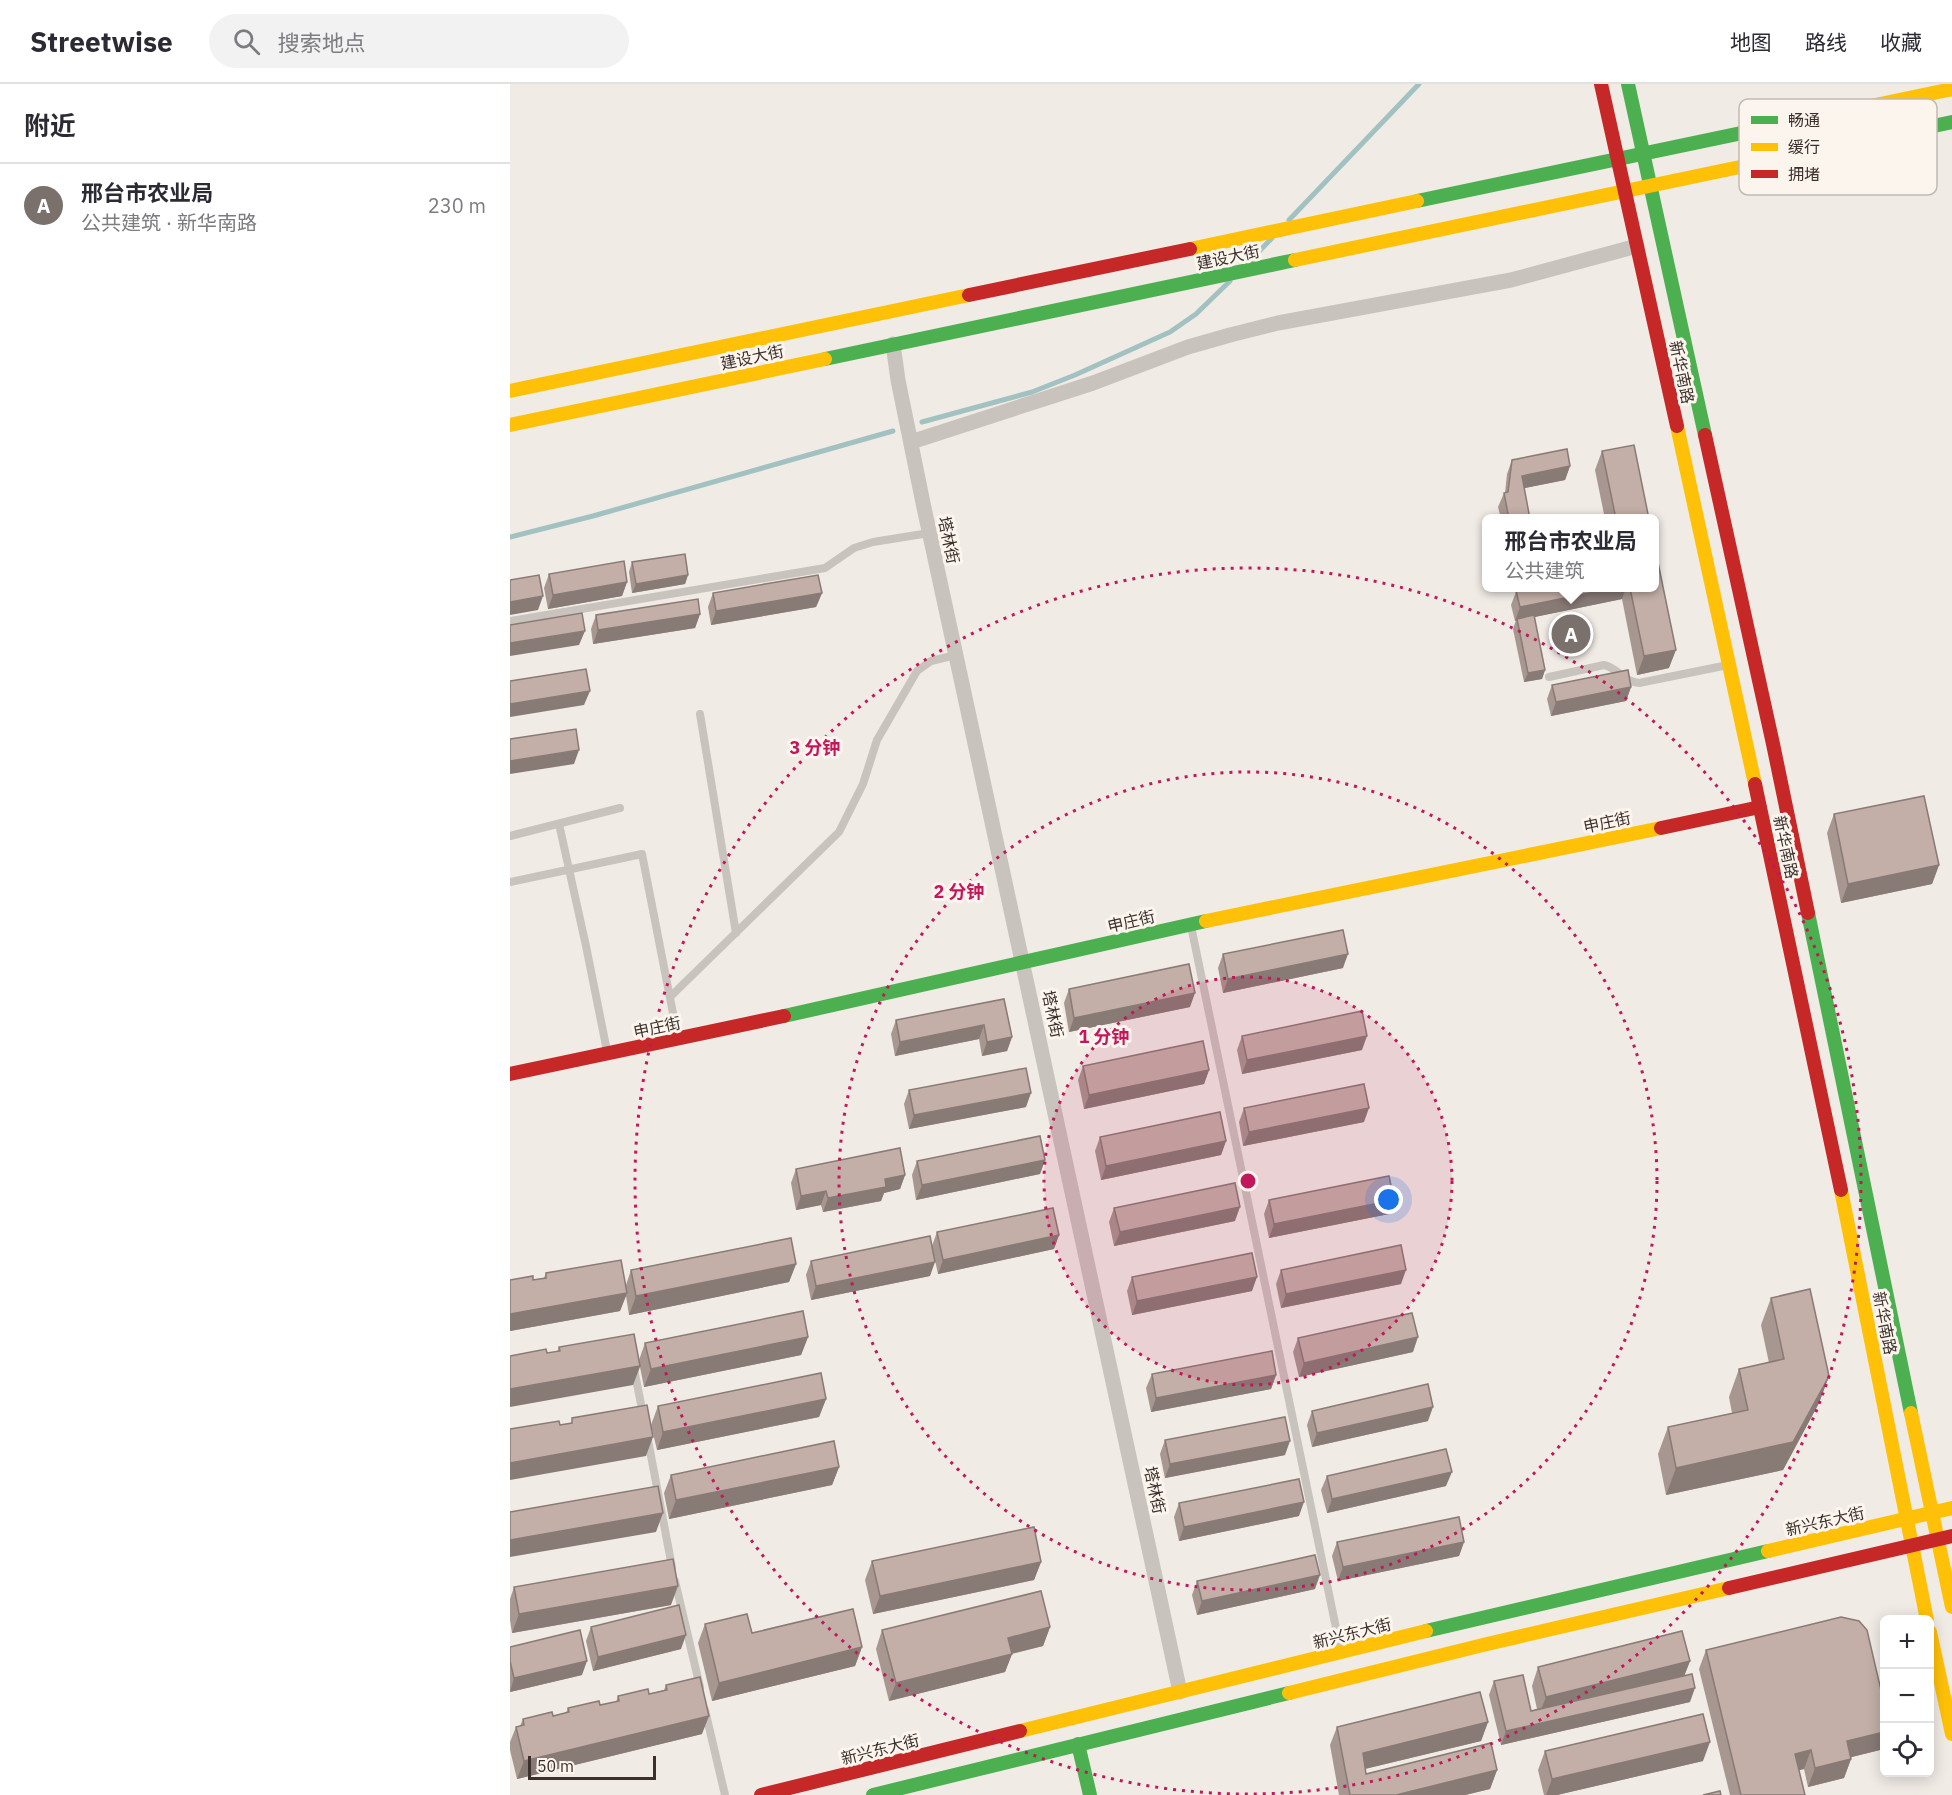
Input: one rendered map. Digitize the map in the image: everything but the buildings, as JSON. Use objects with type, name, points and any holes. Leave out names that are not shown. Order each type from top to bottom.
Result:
[{"type":"main road","name":"新华南路","points":[[1601,84],[1730,665],[1853,1246],[1926,1615]]},
{"type":"main road","name":"新华南路","points":[[1628,84],[1773,744],[1952,1607]]},
{"type":"main road","name":"建设大街","points":[[1904,99],[1952,89]]},
{"type":"main road","name":"建设大街","points":[[1937,125],[1952,122]]},
{"type":"main road","name":"建设大街","points":[[510,391],[1739,134]]},
{"type":"main road","name":"建设大街","points":[[510,425],[1739,166]]},
{"type":"main road","name":"申庄街","points":[[510,1074],[678,1039],[1191,924],[1760,807]]},
{"type":"main road","name":"新兴东大街","points":[[761,1795],[1480,1618],[1952,1508]]},
{"type":"main road","points":[[873,1795],[1486,1644],[1952,1536]]},
{"type":"main road","points":[[1934,1654],[1952,1734]]},
{"type":"main road","points":[[1078,1744],[1090,1795]]},
{"type":"street","points":[[911,442],[1092,383],[1188,347],[1230,335],[1278,323],[1511,280],[1637,246]]},
{"type":"street","name":"塔林街","points":[[893,344],[898,380],[929,533],[1180,1692]]},
{"type":"lane","points":[[510,621],[825,568],[854,548],[873,542],[929,533]]},
{"type":"lane","points":[[670,997],[839,832],[863,784],[877,740],[917,671],[930,661],[956,655]]},
{"type":"lane","points":[[1549,676],[1604,665],[1612,667],[1632,682],[1639,683],[1730,665]]},
{"type":"lane","points":[[700,714],[736,933]]},
{"type":"lane","points":[[510,836],[620,808]]},
{"type":"lane","points":[[559,824],[607,1054]]},
{"type":"lane","points":[[510,882],[642,855],[678,1039]]},
{"type":"lane","points":[[1191,924],[1341,1652]]},
{"type":"lane","points":[[632,1362],[644,1420]]},
{"type":"lane","points":[[646,1431],[677,1593],[701,1694]]},
{"type":"lane","points":[[704,1705],[725,1795]]},
{"type":"waterway","points":[[1289,220],[1419,84]]},
{"type":"waterway","points":[[1249,262],[1272,238]]},
{"type":"waterway","points":[[922,422],[1032,392],[1170,332],[1196,314],[1230,281]]},
{"type":"waterway","points":[[510,537],[593,516],[893,431]]},
{"type":"traffic: fast","points":[[1628,84],[1705,435]]},
{"type":"traffic: fast","points":[[1937,125],[1952,122]]},
{"type":"traffic: fast","points":[[1417,201],[1739,134]]},
{"type":"traffic: fast","points":[[825,359],[1295,260]]},
{"type":"traffic: fast","points":[[1808,913],[1911,1413]]},
{"type":"traffic: fast","points":[[784,1016],[1206,921]]},
{"type":"traffic: fast","points":[[1426,1631],[1768,1551]]},
{"type":"traffic: fast","points":[[873,1795],[1289,1693]]},
{"type":"traffic: fast","points":[[1078,1744],[1090,1795]]},
{"type":"traffic: slow","points":[[1904,99],[1952,89]]},
{"type":"traffic: slow","points":[[1295,260],[1739,167]]},
{"type":"traffic: slow","points":[[1190,249],[1417,201]]},
{"type":"traffic: slow","points":[[510,391],[969,295]]},
{"type":"traffic: slow","points":[[510,425],[825,359]]},
{"type":"traffic: slow","points":[[1677,426],[1755,784]]},
{"type":"traffic: slow","points":[[1206,921],[1661,828]]},
{"type":"traffic: slow","points":[[1841,1190],[1926,1615]]},
{"type":"traffic: slow","points":[[1911,1413],[1952,1607]]},
{"type":"traffic: slow","points":[[1768,1551],[1952,1508]]},
{"type":"traffic: slow","points":[[1289,1693],[1729,1588]]},
{"type":"traffic: slow","points":[[1020,1731],[1426,1631]]},
{"type":"traffic: slow","points":[[1934,1651],[1952,1734]]},
{"type":"traffic: jam","points":[[1601,84],[1677,426]]},
{"type":"traffic: jam","points":[[969,295],[1190,249]]},
{"type":"traffic: jam","points":[[1705,435],[1808,913]]},
{"type":"traffic: jam","points":[[1755,784],[1841,1190]]},
{"type":"traffic: jam","points":[[1661,828],[1760,807]]},
{"type":"traffic: jam","points":[[510,1074],[784,1016]]},
{"type":"traffic: jam","points":[[1729,1588],[1952,1536]]},
{"type":"traffic: jam","points":[[761,1795],[1020,1731]]},
{"type":"place","name":"邢台市农业局","points":[[1571,634]]}]
